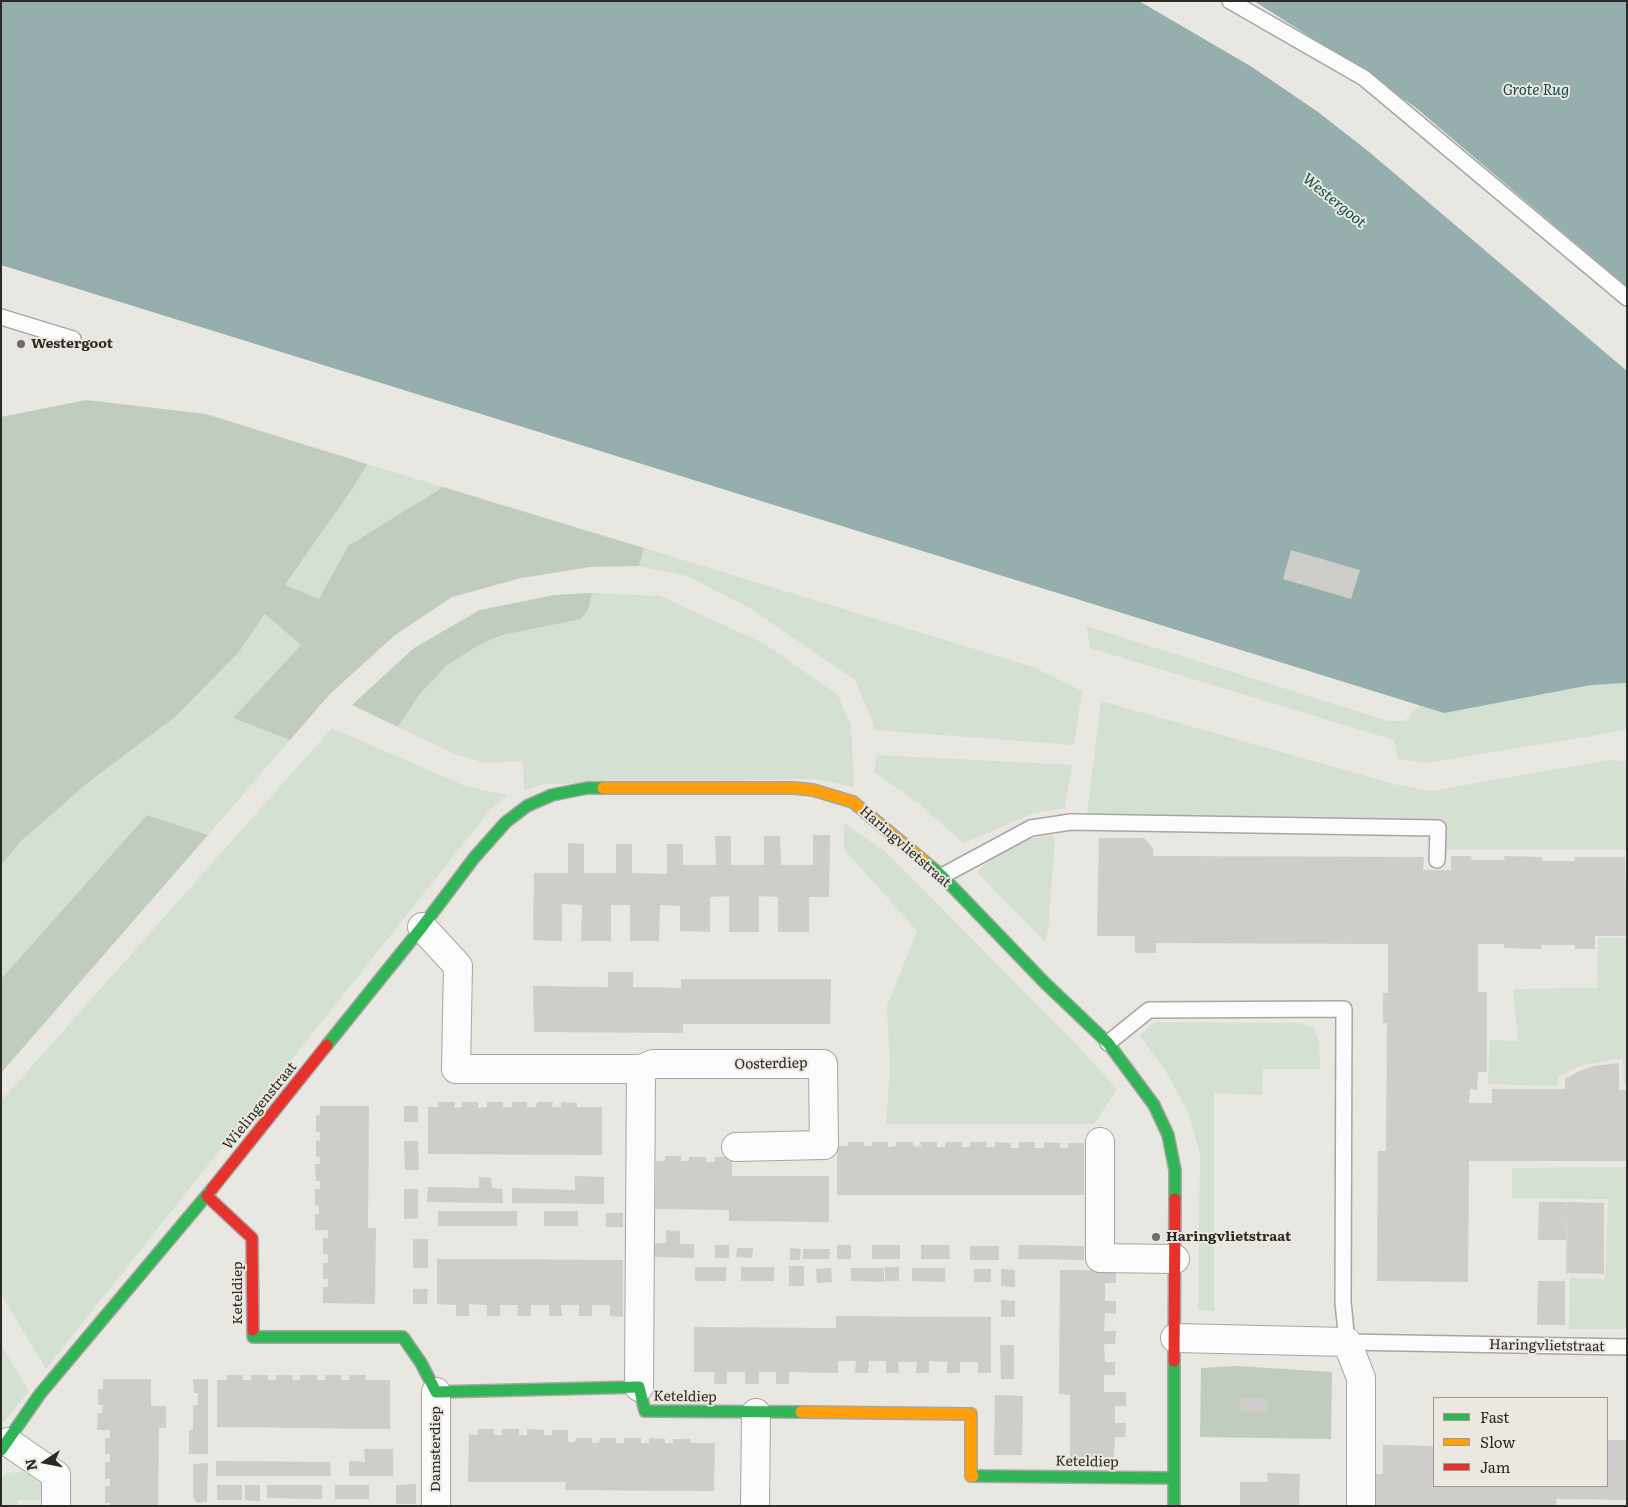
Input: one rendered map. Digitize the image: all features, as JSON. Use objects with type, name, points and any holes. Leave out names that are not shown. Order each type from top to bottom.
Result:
[{"type":"street","name":"Haringvlietstraat","points":[[552,794],[587,788],[794,788],[812,790],[853,802],[942,876],[1044,982],[1108,1043],[1154,1105],[1168,1134],[1175,1170],[1174,1506]]},
{"type":"street","name":"Wielingenstraat","points":[[4,1446],[40,1394],[207,1196],[422,927],[474,858],[506,822],[527,806],[552,794]]},
{"type":"street","name":"Oosterdiep","points":[[422,927],[458,966],[456,1069],[641,1069],[653,1064],[824,1064],[824,1145],[736,1147]]},
{"type":"street","points":[[639,1387],[641,1069]]},
{"type":"street","points":[[1100,1142],[1100,1258],[1175,1259]]},
{"type":"street","name":"Keteldiep","points":[[207,1196],[252,1238],[253,1337],[403,1337],[421,1363],[436,1392],[639,1387],[645,1411],[971,1414],[971,1476],[1174,1478]]},
{"type":"street","name":"Haringvlietstraat","points":[[1174,1338],[1347,1342]]},
{"type":"street","points":[[1347,1342],[1360,1378],[1361,1506]]},
{"type":"street","name":"Damsterdiep","points":[[436,1392],[436,1506]]},
{"type":"street","points":[[755,1506],[756,1413]]},
{"type":"street","points":[[4,1446],[56,1475],[56,1506]]},
{"type":"lane","points":[[1230,1],[1364,78],[1627,298]]},
{"type":"lane","points":[[1,317],[73,339]]},
{"type":"lane","points":[[942,876],[1031,828],[1071,822],[1438,828],[1437,860]]},
{"type":"lane","points":[[1108,1043],[1149,1010],[1344,1009],[1342,1302],[1347,1342]]},
{"type":"lane","name":"Haringvlietstraat","points":[[1347,1342],[1627,1348]]},
{"type":"green space","points":[[86,400],[206,414],[367,464],[355,485],[285,585],[319,599],[348,546],[443,487],[644,548],[639,566],[590,567],[521,578],[452,597],[395,635],[330,694],[290,740],[233,718],[301,645],[265,614],[239,652],[175,717],[90,781],[21,841],[1,865],[1,417]]},
{"type":"green space","points":[[367,464],[443,487],[348,546],[319,599],[285,586],[355,485]]},
{"type":"green space","points":[[644,548],[1033,667],[1082,691],[1074,745],[874,730],[872,720],[855,680],[748,607],[687,576],[639,566]]},
{"type":"green space","points":[[592,593],[660,596],[763,643],[838,695],[851,726],[854,787],[816,779],[545,784],[524,790],[523,761],[485,763],[455,754],[398,727],[419,695],[446,666],[479,645],[502,635],[589,608]]},
{"type":"green space","points":[[592,593],[589,608],[581,619],[502,635],[479,645],[446,666],[419,695],[398,727],[352,705],[414,648],[480,610],[554,595]]},
{"type":"green space","points":[[266,614],[301,645],[233,718],[290,740],[208,835],[147,815],[1,979],[1,865],[21,841],[90,781],[175,717],[239,652]]},
{"type":"green space","points":[[1086,626],[1388,721],[1405,721],[1420,704],[1444,712],[1591,685],[1627,683],[1627,729],[1426,763],[1398,759],[1394,740],[1090,648]]},
{"type":"green space","points":[[1101,701],[1394,784],[1431,791],[1609,760],[1627,761],[1627,850],[1432,850],[1433,836],[1125,821],[1087,814]]},
{"type":"green space","points":[[332,728],[465,786],[507,795],[490,810],[46,1369],[1,1294],[1,1101]]},
{"type":"green space","points":[[877,755],[1072,765],[1065,808],[1034,813],[963,843],[918,803],[874,772]]},
{"type":"green space","points":[[147,815],[208,835],[1,1073],[1,979]]},
{"type":"green space","points":[[844,823],[886,852],[1072,1040],[1117,1089],[1094,1124],[886,1124],[890,1070],[887,1006],[917,931],[844,849]]},
{"type":"green space","points":[[1051,835],[1055,838],[1048,931],[1045,942],[977,872],[987,862],[1006,849],[1029,839]]},
{"type":"green space","points":[[1598,938],[1627,938],[1627,1085],[1624,1085],[1623,1059],[1580,1066],[1558,1077],[1557,1086],[1488,1084],[1490,1040],[1518,1041],[1513,989],[1597,988]]},
{"type":"green space","points":[[1155,1022],[1301,1023],[1314,1028],[1319,1042],[1320,1069],[1263,1069],[1262,1095],[1214,1093],[1214,1311],[1198,1310],[1200,1154],[1189,1114],[1165,1070],[1140,1036]]},
{"type":"green space","points":[[1627,1167],[1627,1329],[1569,1329],[1570,1278],[1605,1279],[1608,1199],[1512,1198],[1512,1168]]},
{"type":"green space","points":[[1,1345],[29,1391],[1,1425]]},
{"type":"green space","points":[[1237,1366],[1332,1372],[1331,1439],[1200,1437],[1201,1368]]},
{"type":"green space","points":[[24,1471],[42,1485],[42,1500],[18,1500],[18,1506],[1,1506],[1,1479],[7,1473]]},
{"type":"water","name":"Westergoot","points":[[1,1],[1139,1],[1252,67],[1318,112],[1368,151],[1627,371],[1627,683],[1591,685],[1444,713],[1,265]]},
{"type":"water","name":"Grote Rug","points":[[1254,1],[1627,1],[1627,287],[1415,107],[1351,63]]},
{"type":"building","points":[[1291,550],[1360,570],[1351,599],[1283,579]]},
{"type":"building","points":[[813,835],[830,835],[829,897],[809,897],[809,932],[778,932],[778,897],[759,896],[759,932],[729,932],[729,896],[710,897],[710,932],[680,931],[680,906],[660,905],[659,941],[630,941],[630,905],[611,905],[611,941],[581,941],[582,905],[562,904],[562,941],[533,940],[534,873],[568,873],[568,843],[584,844],[584,873],[616,873],[616,844],[632,844],[632,873],[667,874],[667,844],[683,844],[683,865],[716,865],[715,836],[731,836],[731,865],[764,865],[764,836],[780,836],[781,865],[813,865]]},
{"type":"building","points":[[1099,838],[1144,838],[1153,848],[1153,856],[1424,857],[1423,870],[1451,870],[1451,856],[1471,856],[1472,860],[1505,860],[1504,856],[1542,857],[1542,861],[1575,861],[1575,857],[1625,857],[1627,936],[1595,936],[1595,949],[1575,949],[1575,945],[1541,945],[1542,949],[1504,948],[1504,944],[1478,944],[1478,992],[1487,992],[1487,1072],[1478,1072],[1477,1090],[1470,1089],[1469,1103],[1492,1103],[1492,1089],[1565,1089],[1565,1079],[1577,1072],[1593,1066],[1619,1063],[1619,1090],[1627,1090],[1627,1161],[1469,1161],[1468,1282],[1377,1281],[1378,1151],[1386,1151],[1387,1023],[1383,1023],[1383,993],[1388,993],[1388,944],[1156,943],[1156,953],[1135,953],[1135,936],[1097,936]]},
{"type":"building","points":[[608,972],[633,972],[633,987],[681,988],[681,979],[831,979],[830,1024],[683,1024],[683,1033],[534,1032],[533,986],[608,987]]},
{"type":"building","points":[[438,1102],[455,1102],[454,1108],[462,1107],[462,1102],[478,1102],[478,1108],[487,1107],[487,1102],[503,1102],[503,1107],[512,1107],[512,1102],[527,1102],[527,1107],[536,1107],[537,1102],[553,1102],[552,1107],[561,1107],[561,1102],[577,1103],[577,1107],[602,1107],[602,1155],[428,1154],[428,1107],[438,1107]]},
{"type":"building","points":[[320,1106],[369,1106],[368,1228],[376,1228],[375,1304],[323,1303],[323,1287],[328,1287],[328,1279],[323,1279],[323,1263],[328,1263],[328,1254],[323,1254],[323,1238],[328,1238],[328,1230],[315,1230],[315,1214],[319,1214],[319,1206],[315,1205],[315,1189],[320,1189],[320,1181],[316,1181],[315,1164],[320,1164],[320,1157],[316,1156],[316,1140],[320,1141],[320,1132],[316,1132],[316,1116],[320,1115]]},
{"type":"building","points":[[404,1106],[418,1106],[418,1122],[404,1122]]},
{"type":"building","points":[[404,1141],[418,1141],[419,1170],[405,1170]]},
{"type":"building","points":[[848,1142],[864,1142],[864,1146],[872,1146],[872,1142],[888,1142],[888,1147],[896,1146],[896,1142],[913,1142],[913,1146],[921,1147],[920,1142],[937,1142],[937,1147],[945,1147],[946,1142],[962,1142],[962,1147],[970,1147],[970,1142],[987,1142],[986,1147],[995,1147],[995,1142],[1011,1143],[1011,1148],[1019,1148],[1019,1142],[1035,1142],[1035,1148],[1044,1148],[1044,1142],[1060,1143],[1060,1148],[1068,1148],[1068,1143],[1084,1143],[1084,1195],[837,1195],[837,1146],[848,1146]]},
{"type":"building","points":[[665,1156],[681,1156],[681,1161],[689,1161],[689,1157],[706,1157],[706,1162],[715,1162],[715,1157],[732,1157],[732,1176],[829,1176],[829,1222],[729,1221],[729,1210],[655,1209],[656,1161],[665,1161]]},
{"type":"building","points":[[575,1176],[604,1177],[604,1204],[512,1203],[512,1188],[575,1190]]},
{"type":"building","points":[[479,1177],[491,1178],[492,1188],[502,1189],[503,1203],[427,1202],[428,1187],[479,1188]]},
{"type":"building","points":[[404,1189],[418,1189],[418,1218],[404,1219]]},
{"type":"building","points":[[1539,1202],[1566,1202],[1567,1208],[1567,1202],[1604,1203],[1604,1274],[1566,1273],[1567,1212],[1566,1240],[1538,1240]]},
{"type":"building","points":[[438,1211],[517,1211],[517,1226],[438,1226]]},
{"type":"building","points":[[544,1211],[578,1211],[578,1226],[544,1226]]},
{"type":"building","points":[[606,1213],[623,1213],[623,1227],[606,1227]]},
{"type":"building","points":[[666,1230],[680,1231],[680,1244],[694,1244],[694,1258],[655,1257],[655,1243],[666,1243]]},
{"type":"building","points":[[413,1239],[428,1239],[428,1268],[413,1268]]},
{"type":"building","points":[[715,1245],[729,1245],[729,1258],[715,1258]]},
{"type":"building","points":[[837,1245],[851,1245],[851,1259],[837,1259]]},
{"type":"building","points":[[872,1245],[900,1245],[900,1259],[872,1259]]},
{"type":"building","points":[[921,1245],[949,1245],[950,1259],[921,1259]]},
{"type":"building","points":[[1019,1245],[1084,1246],[1084,1260],[1018,1259]]},
{"type":"building","points":[[970,1246],[999,1246],[999,1260],[970,1260]]},
{"type":"building","points":[[737,1248],[753,1248],[752,1258],[736,1257]]},
{"type":"building","points":[[790,1248],[801,1249],[800,1260],[790,1260]]},
{"type":"building","points":[[803,1249],[830,1249],[829,1259],[803,1259]]},
{"type":"building","points":[[437,1259],[623,1260],[623,1317],[610,1316],[610,1305],[592,1305],[592,1316],[579,1316],[579,1305],[561,1305],[562,1316],[549,1316],[549,1305],[531,1305],[531,1316],[517,1316],[518,1305],[500,1305],[500,1316],[487,1316],[487,1305],[469,1304],[469,1316],[456,1316],[456,1305],[437,1304]]},
{"type":"building","points":[[789,1266],[804,1266],[804,1286],[789,1286]]},
{"type":"building","points":[[695,1267],[726,1267],[726,1281],[695,1281]]},
{"type":"building","points":[[741,1267],[774,1267],[774,1281],[741,1281]]},
{"type":"building","points":[[885,1267],[899,1267],[899,1281],[885,1281]]},
{"type":"building","points":[[831,1268],[832,1282],[817,1283],[816,1269]]},
{"type":"building","points":[[851,1268],[884,1268],[884,1282],[851,1281]]},
{"type":"building","points":[[912,1268],[945,1268],[945,1282],[912,1281]]},
{"type":"building","points":[[974,1269],[991,1269],[991,1282],[974,1282]]},
{"type":"building","points":[[1001,1269],[1015,1270],[1015,1287],[1001,1286]]},
{"type":"building","points":[[1060,1270],[1116,1270],[1116,1283],[1105,1283],[1105,1301],[1116,1301],[1116,1314],[1105,1313],[1104,1331],[1116,1331],[1115,1344],[1104,1344],[1105,1362],[1115,1362],[1115,1375],[1104,1375],[1104,1392],[1126,1392],[1126,1406],[1115,1406],[1115,1423],[1126,1423],[1125,1437],[1115,1437],[1114,1457],[1070,1457],[1070,1395],[1059,1394]]},
{"type":"building","points":[[1538,1281],[1565,1281],[1565,1325],[1537,1325]]},
{"type":"building","points":[[413,1289],[428,1289],[427,1304],[413,1304]]},
{"type":"building","points":[[1001,1300],[1015,1301],[1015,1317],[1001,1317]]},
{"type":"building","points":[[836,1316],[991,1317],[991,1373],[978,1373],[978,1362],[960,1362],[960,1373],[947,1373],[947,1362],[929,1361],[929,1373],[916,1373],[917,1362],[898,1362],[899,1373],[886,1373],[886,1361],[869,1361],[868,1373],[855,1373],[856,1361],[838,1361],[838,1373],[789,1372],[789,1384],[776,1384],[776,1372],[759,1372],[759,1384],[745,1384],[745,1372],[727,1372],[727,1384],[714,1384],[715,1372],[694,1372],[694,1327],[836,1328]]},
{"type":"building","points":[[1000,1345],[1014,1345],[1014,1379],[1001,1379]]},
{"type":"building","points":[[227,1375],[243,1375],[243,1380],[252,1380],[251,1375],[268,1375],[268,1380],[276,1380],[276,1375],[292,1375],[293,1380],[300,1380],[300,1375],[317,1375],[317,1380],[325,1380],[325,1375],[341,1375],[341,1380],[349,1380],[349,1375],[366,1375],[365,1380],[390,1380],[390,1429],[217,1427],[217,1380],[227,1380]]},
{"type":"building","points":[[103,1379],[151,1379],[151,1406],[166,1406],[166,1428],[159,1428],[158,1506],[110,1506],[110,1503],[105,1503],[105,1486],[110,1486],[110,1479],[105,1479],[105,1462],[110,1462],[110,1454],[105,1454],[105,1438],[110,1438],[110,1430],[97,1430],[98,1413],[102,1413],[103,1405],[98,1405],[98,1389],[103,1389]]},
{"type":"building","points":[[193,1379],[208,1379],[208,1454],[189,1454],[189,1430],[193,1430],[193,1405],[198,1405],[198,1393],[194,1393]]},
{"type":"building","points":[[995,1395],[1023,1396],[1022,1455],[994,1455]]},
{"type":"building","points":[[1240,1398],[1269,1399],[1268,1413],[1240,1413]]},
{"type":"building","points":[[478,1429],[494,1429],[494,1435],[502,1435],[502,1429],[519,1429],[519,1435],[527,1435],[527,1429],[544,1430],[544,1435],[552,1435],[552,1430],[568,1430],[568,1442],[575,1442],[576,1438],[592,1438],[592,1443],[599,1442],[600,1438],[616,1438],[616,1443],[624,1443],[624,1438],[641,1438],[641,1443],[649,1443],[649,1438],[665,1439],[665,1443],[673,1443],[673,1439],[690,1439],[691,1443],[715,1443],[714,1491],[565,1490],[566,1482],[468,1482],[469,1434],[478,1435]]},
{"type":"building","points":[[1608,1440],[1627,1440],[1627,1500],[1556,1499],[1557,1506],[1374,1506],[1374,1474],[1383,1474],[1383,1445],[1433,1446],[1433,1487],[1608,1487]]},
{"type":"building","points":[[364,1449],[393,1449],[393,1476],[349,1476],[349,1461],[365,1462]]},
{"type":"building","points":[[216,1461],[330,1462],[331,1476],[216,1476]]},
{"type":"building","points":[[208,1463],[207,1502],[197,1503],[193,1497],[193,1464]]},
{"type":"building","points":[[1267,1473],[1300,1474],[1299,1506],[1240,1506],[1240,1482],[1268,1482]]},
{"type":"building","points":[[416,1484],[416,1504],[396,1504],[396,1485]]},
{"type":"building","points":[[217,1485],[242,1485],[242,1500],[217,1500]]},
{"type":"building","points":[[245,1485],[260,1485],[260,1501],[245,1500]]},
{"type":"building","points":[[267,1485],[322,1485],[322,1499],[267,1498]]},
{"type":"building","points":[[335,1485],[369,1485],[369,1499],[335,1499]]},
{"type":"traffic: fast","points":[[327,1045],[422,927],[474,858],[506,822],[527,806],[552,795],[587,788],[603,788]]},
{"type":"traffic: fast","points":[[924,861],[942,876],[1044,982],[1108,1043],[1154,1105],[1168,1135],[1175,1170],[1175,1199]]},
{"type":"traffic: fast","points":[[1,1450],[40,1394],[212,1189]]},
{"type":"traffic: fast","points":[[253,1330],[253,1337],[403,1337],[421,1363],[436,1392],[639,1387],[645,1411],[801,1412]]},
{"type":"traffic: fast","points":[[1174,1361],[1174,1506]]},
{"type":"traffic: fast","points":[[973,1476],[1174,1478]]},
{"type":"traffic: slow","points":[[603,788],[794,788],[813,790],[853,802],[924,861]]},
{"type":"traffic: slow","points":[[801,1412],[971,1414],[971,1476],[973,1476]]},
{"type":"traffic: jam","points":[[212,1189],[327,1045]]},
{"type":"traffic: jam","points":[[207,1196],[252,1238],[253,1330]]},
{"type":"traffic: jam","points":[[1174,1361],[1175,1199]]},
{"type":"place","name":"Westergoot","points":[[21,344]]},
{"type":"place","name":"Haringvlietstraat","points":[[1156,1237]]}]
